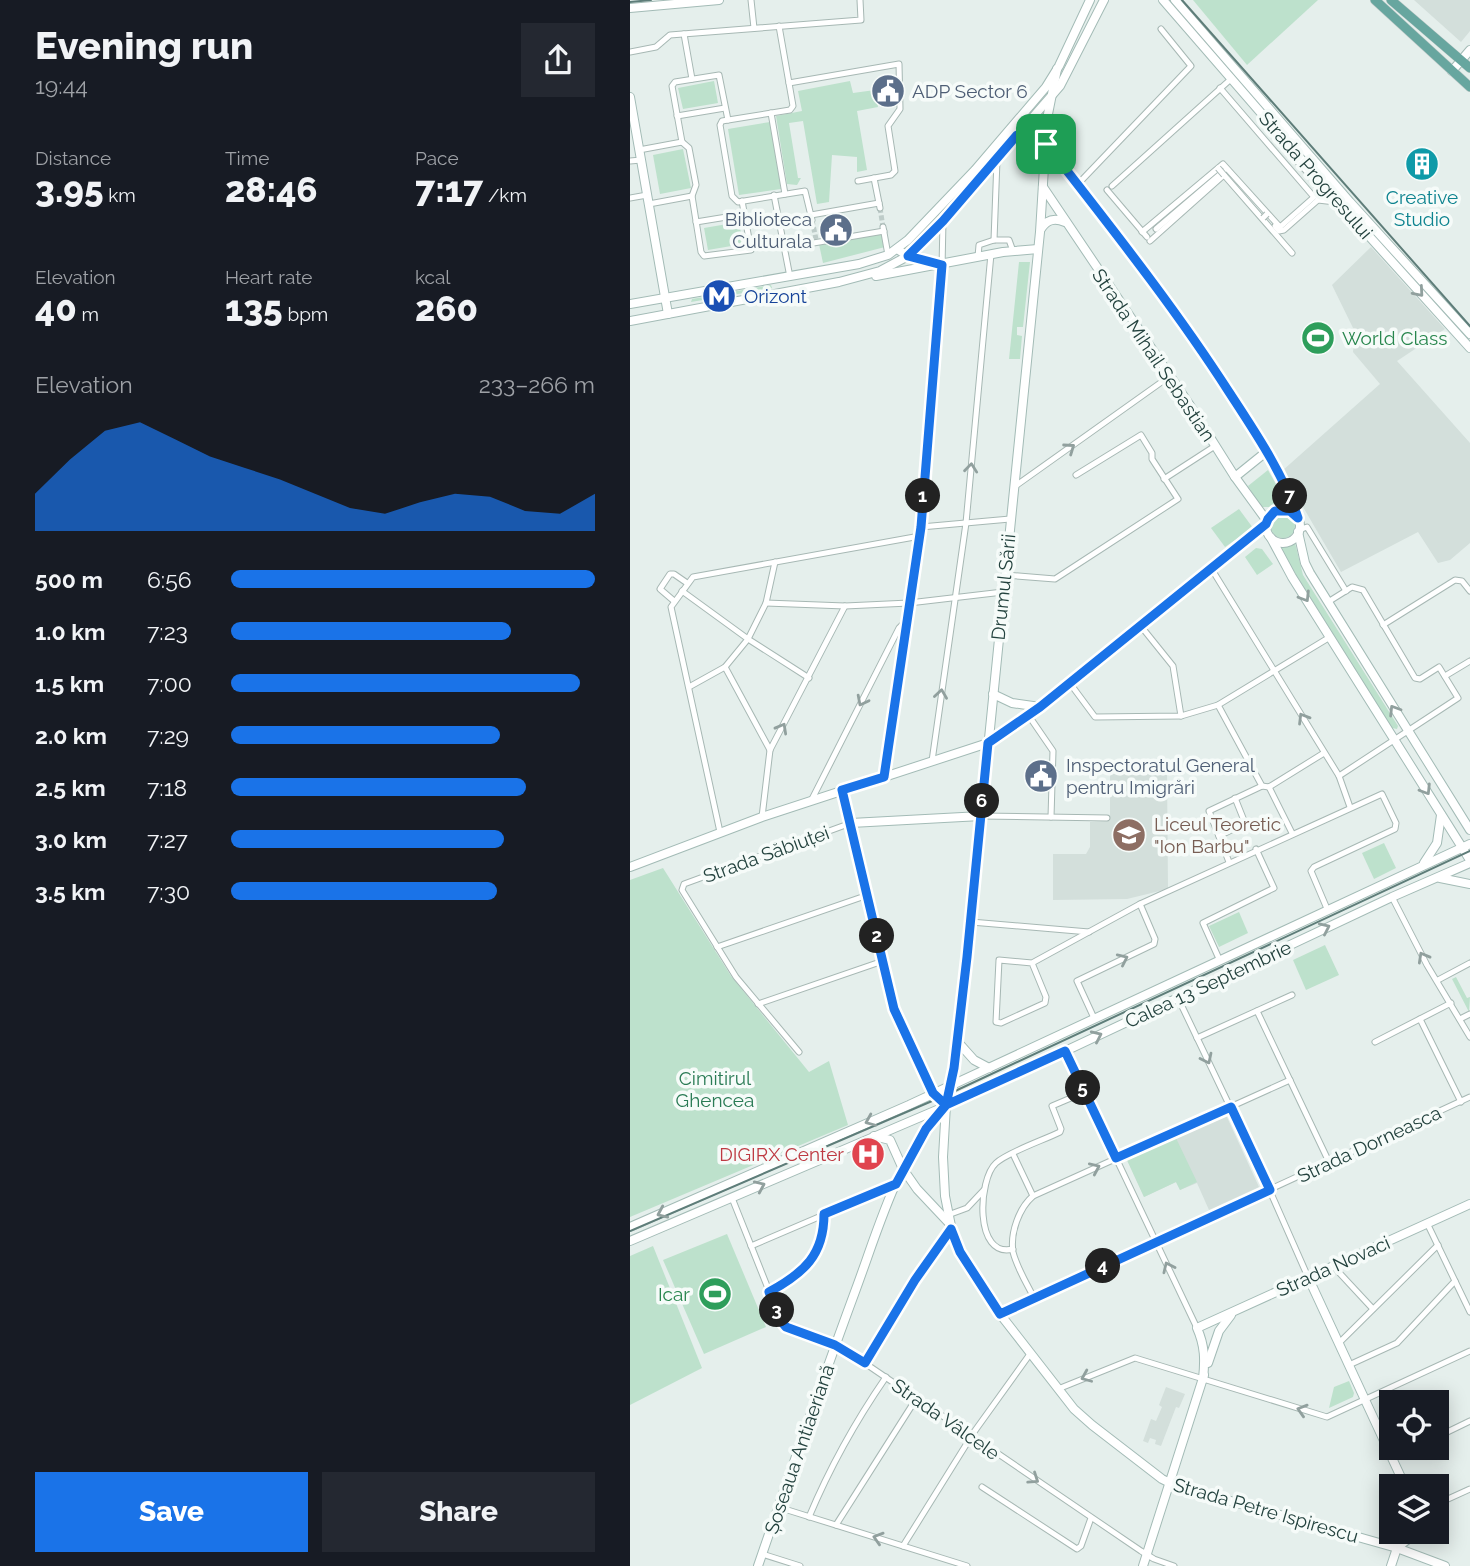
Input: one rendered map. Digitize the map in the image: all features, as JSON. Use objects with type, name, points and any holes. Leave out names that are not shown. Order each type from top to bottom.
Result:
[{"type":"main road","points":[[630,8],[719,0]]},
{"type":"main road","points":[[839,282],[880,271],[908,256],[943,221],[1067,76],[1104,0]]},
{"type":"main road","name":"Strada Progresului","points":[[1163,0],[1341,205],[1470,334]]},
{"type":"main road","name":"Strada Progresului","points":[[1175,0],[1470,348]]},
{"type":"main road","points":[[1375,0],[1470,87]]},
{"type":"main road","points":[[1391,0],[1470,68]]},
{"type":"main road","points":[[630,304],[859,264],[888,255],[922,228],[1030,108],[1057,69],[1087,3]]},
{"type":"main road","points":[[1452,71],[1470,50]]},
{"type":"main road","name":"Drumul Sării","points":[[946,1105],[951,1085],[971,922],[1040,232],[1046,144],[1057,69]]},
{"type":"main road","points":[[630,97],[668,314]]},
{"type":"main road","points":[[1017,135],[1034,139],[1045,155]]},
{"type":"main road","name":"Strada Mihail Sebastian","points":[[1044,187],[1266,523]]},
{"type":"main road","points":[[1040,232],[1050,220],[1065,222]]},
{"type":"main road","points":[[897,249],[908,256],[942,261]]},
{"type":"main road","points":[[630,321],[942,261],[1038,249]]},
{"type":"main road","points":[[775,279],[777,293]]},
{"type":"main road","points":[[1235,477],[1266,452]]},
{"type":"main road","points":[[630,867],[762,817],[988,743],[1029,716],[1266,523],[1270,514],[1280,509],[1290,511],[1298,518],[1305,563],[1470,830]]},
{"type":"main road","points":[[1266,523],[1270,536],[1292,576],[1441,815],[1466,845],[1470,862]]},
{"type":"main road","points":[[1255,532],[1270,536],[1276,541],[1286,542],[1299,531]]},
{"type":"main road","points":[[993,694],[1012,703],[1040,707]]},
{"type":"main road","points":[[842,790],[851,823],[981,816]]},
{"type":"main road","points":[[1422,865],[1437,843],[1441,815]]},
{"type":"main road","name":"Calea 13 Septembrie","points":[[633,1226],[989,1068],[1466,845]]},
{"type":"main road","name":"Calea 13 Septembrie","points":[[630,1241],[946,1105],[1470,862]]},
{"type":"main road","points":[[1437,878],[1470,884]]},
{"type":"main road","points":[[957,1040],[974,1060],[989,1068]]},
{"type":"main road","name":"Șoseaua Antiaeriană","points":[[758,1566],[835,1345],[896,1184],[926,1129],[946,1105]]},
{"type":"main road","name":"Strada Petre Ispirescu","points":[[946,1105],[943,1170],[949,1222],[960,1252],[1000,1314],[1082,1417],[1168,1483],[1397,1548],[1445,1566]]},
{"type":"main road","points":[[874,1136],[890,1140],[903,1169],[923,1196],[949,1222]]},
{"type":"main road","name":"Strada Novaci","points":[[1197,1328],[1470,1204]]},
{"type":"main road","points":[[633,1226],[640,1237]]},
{"type":"main road","points":[[1308,1277],[1379,1428]]},
{"type":"main road","points":[[1143,1566],[1219,1331],[1236,1311]]},
{"type":"main road","points":[[1197,1328],[1205,1355],[1202,1379]]},
{"type":"main road","points":[[1391,1566],[1397,1544]]},
{"type":"main road","points":[[1397,1548],[1402,1544]]},
{"type":"street","points":[[751,0],[754,28]]},
{"type":"street","points":[[630,52],[653,48],[668,36],[861,20],[860,0]]},
{"type":"street","points":[[779,26],[792,107],[722,121],[720,125],[732,196],[743,201],[807,192],[812,217],[879,206],[874,178]]},
{"type":"street","points":[[1078,184],[1191,66],[1161,29]]},
{"type":"street","points":[[684,34],[692,79]]},
{"type":"street","points":[[789,83],[899,64],[900,109],[888,126],[895,171],[891,175],[858,181]]},
{"type":"street","points":[[728,120],[719,75],[673,84],[682,142],[689,148],[696,185],[692,196],[702,254],[707,257],[751,250],[743,201]]},
{"type":"street","points":[[1146,237],[1110,188],[1232,78]]},
{"type":"street","points":[[1218,168],[1265,216],[1280,227],[1314,197],[1220,89]]},
{"type":"street","points":[[677,116],[725,108]]},
{"type":"street","points":[[771,113],[785,194]]},
{"type":"street","points":[[639,150],[682,142]]},
{"type":"street","points":[[1046,144],[1195,340],[1266,452],[1298,518]]},
{"type":"street","points":[[1156,229],[1225,171],[1281,231],[1318,200],[1320,190],[1295,159],[1294,151]]},
{"type":"street","points":[[994,240],[998,157]]},
{"type":"street","points":[[630,162],[641,160]]},
{"type":"street","points":[[1146,237],[1223,163],[1293,253]]},
{"type":"street","points":[[1146,237],[1224,175]]},
{"type":"street","points":[[775,195],[790,276]]},
{"type":"street","points":[[630,198],[648,200],[692,196]]},
{"type":"street","points":[[1318,200],[1334,201],[1341,205]]},
{"type":"street","points":[[696,222],[745,214]]},
{"type":"street","points":[[884,777],[921,527],[943,221]]},
{"type":"street","points":[[784,248],[883,229],[888,255]]},
{"type":"street","points":[[978,257],[979,245],[994,240],[1009,240],[1013,251]]},
{"type":"street","points":[[932,761],[966,523],[991,254]]},
{"type":"street","points":[[1014,487],[1170,376]]},
{"type":"street","points":[[1004,575],[1055,579],[1178,499],[1164,479],[1141,435],[1076,475]]},
{"type":"street","points":[[1164,479],[1216,446]]},
{"type":"street","points":[[921,527],[1010,519]]},
{"type":"street","points":[[1299,531],[1307,527],[1346,591]]},
{"type":"street","points":[[720,832],[671,607],[674,601],[693,577],[920,536]]},
{"type":"street","points":[[689,687],[725,667],[748,639],[766,603],[775,562]]},
{"type":"street","points":[[1211,568],[1339,776],[1350,807]]},
{"type":"street","points":[[674,601],[660,589],[670,574],[687,583]]},
{"type":"street","points":[[1383,625],[1455,580],[1462,581],[1470,591]]},
{"type":"street","points":[[1328,602],[1352,587],[1363,590],[1415,678],[1420,679],[1439,667],[1458,698],[1339,776]]},
{"type":"street","points":[[682,591],[748,639],[809,678]]},
{"type":"street","points":[[766,603],[845,606],[909,603],[1003,592]]},
{"type":"street","points":[[762,817],[770,750],[845,606]]},
{"type":"street","points":[[811,801],[899,628],[906,620]]},
{"type":"street","points":[[1139,625],[1173,666],[1184,716]]},
{"type":"street","points":[[1069,682],[1096,718],[1184,716],[1218,705],[1330,637]]},
{"type":"street","points":[[1445,676],[1470,661]]},
{"type":"street","points":[[725,667],[770,750]]},
{"type":"street","points":[[1218,705],[1292,833]]},
{"type":"street","points":[[1029,716],[1053,751],[1051,817]]},
{"type":"street","points":[[1229,862],[1209,811],[1266,786],[1324,753]]},
{"type":"street","points":[[1032,963],[1046,997],[1045,1003],[998,1023],[995,1020],[999,960],[1032,963],[1140,904],[1382,794],[1395,829],[1314,867],[1311,876],[1328,911]]},
{"type":"street","points":[[1219,836],[1245,823],[1235,798]]},
{"type":"street","points":[[981,816],[1107,818]]},
{"type":"street","points":[[851,823],[894,1009],[933,1093],[946,1105]]},
{"type":"street","name":"Strada Săbiuței","points":[[717,947],[682,890],[684,884],[851,823]]},
{"type":"street","points":[[1220,961],[1203,923],[1273,888],[1256,849]]},
{"type":"street","points":[[799,1052],[736,977],[717,947],[868,895]]},
{"type":"street","points":[[1392,897],[1427,965],[1470,1037]]},
{"type":"street","points":[[1094,1018],[1077,981],[1154,944],[1156,939],[1140,904]]},
{"type":"street","points":[[971,922],[1090,932]]},
{"type":"street","points":[[758,1004],[883,961]]},
{"type":"street","points":[[1438,980],[1470,963]]},
{"type":"street","points":[[1197,1038],[1292,995]]},
{"type":"street","points":[[1178,998],[1270,1190],[1308,1277]]},
{"type":"street","points":[[1375,1042],[1451,1003]]},
{"type":"street","points":[[1258,1010],[1329,1162]]},
{"type":"street","points":[[1460,1019],[1470,1014]]},
{"type":"street","points":[[1420,1019],[1461,1101]]},
{"type":"street","points":[[1065,1051],[1197,1328]]},
{"type":"street","points":[[1034,1298],[1013,1249],[1018,1214],[1021,1207],[1033,1196],[1290,1080]]},
{"type":"street","points":[[1013,1249],[1000,1250],[989,1240],[983,1211],[985,1189],[994,1166],[1060,1132],[1052,1106],[1085,1092]]},
{"type":"street","name":"Strada Dorneasca","points":[[1000,1314],[1470,1097]]},
{"type":"street","points":[[1013,1154],[1033,1196]]},
{"type":"street","points":[[751,1246],[896,1184]]},
{"type":"street","points":[[865,1363],[949,1222],[967,1209],[985,1189]]},
{"type":"street","name":"Strada Vâlcele","points":[[732,1198],[781,1321],[786,1327],[835,1345],[865,1363],[1146,1555],[1174,1566]]},
{"type":"street","points":[[769,1292],[804,1267],[818,1251],[823,1238],[824,1214]]},
{"type":"street","points":[[1427,1223],[1470,1312]]},
{"type":"street","points":[[1339,1343],[1438,1245]]},
{"type":"street","points":[[1333,1266],[1373,1309]]},
{"type":"street","points":[[1349,1365],[1397,1343],[1455,1282]]},
{"type":"street","points":[[1058,1389],[1132,1358],[1324,1417],[1470,1351]]},
{"type":"street","points":[[903,1546],[971,1437],[1030,1353]]},
{"type":"street","points":[[809,1517],[825,1478],[843,1445],[886,1377]]},
{"type":"street","points":[[836,1525],[916,1399]]},
{"type":"street","points":[[1449,1432],[1470,1422]]},
{"type":"street","points":[[982,1487],[1077,1549],[1081,1546],[1091,1518]]},
{"type":"street","points":[[1449,1499],[1470,1489]]},
{"type":"street","points":[[778,1507],[967,1566]]},
{"type":"street","points":[[762,1554],[800,1566]]},
{"type":"shaded area","points":[[1414,0],[1470,0],[1470,31],[1461,42]]},
{"type":"shaded area","points":[[1371,247],[1445,329],[1397,361],[1470,443],[1470,543],[1450,560],[1438,563],[1418,532],[1341,572],[1282,471],[1380,384],[1353,352],[1355,332],[1332,285]]},
{"type":"shaded area","name":"Liceul Teoretic \"Ion Barbu\"","points":[[1157,762],[1158,770],[1167,770],[1168,889],[1127,899],[1053,900],[1053,854],[1086,854],[1090,847],[1090,822],[1110,821],[1110,768],[1137,769],[1138,763]]},
{"type":"shaded area","points":[[1226,1115],[1259,1187],[1209,1210],[1197,1183],[1180,1190],[1176,1182],[1144,1197],[1127,1160]]},
{"type":"shaded area","points":[[1166,1387],[1185,1394],[1179,1408],[1176,1407],[1161,1446],[1150,1438],[1148,1443],[1143,1441],[1151,1419],[1156,1421],[1162,1407],[1159,1405]]},
{"type":"green space","points":[[1193,0],[1318,0],[1247,65]]},
{"type":"green space","points":[[714,81],[718,103],[683,109],[678,88]]},
{"type":"green space","points":[[850,81],[853,93],[875,90],[878,107],[857,111],[867,170],[857,172],[857,157],[832,155],[829,202],[817,204],[803,121],[789,123],[798,178],[801,178],[797,185],[787,184],[776,116],[802,111],[798,91]]},
{"type":"green space","points":[[770,122],[781,189],[739,195],[728,129]]},
{"type":"green space","points":[[683,149],[691,188],[660,194],[653,155]]},
{"type":"green space","points":[[739,222],[743,244],[708,250],[704,228]]},
{"type":"green space","points":[[882,233],[885,247],[823,263],[819,244]]},
{"type":"green space","points":[[1019,262],[1030,262],[1023,327],[1017,327],[1017,335],[1022,336],[1020,359],[1009,359]]},
{"type":"green space","points":[[771,285],[772,288],[691,302],[692,299]]},
{"type":"green space","points":[[1268,470],[1283,497],[1280,503],[1261,507],[1248,486]]},
{"type":"green space","points":[[1239,509],[1253,528],[1225,547],[1211,528]]},
{"type":"green space","points":[[1283,514],[1294,521],[1295,526],[1288,537],[1283,538],[1272,531],[1271,526],[1278,515]]},
{"type":"green space","points":[[1295,543],[1303,575],[1398,726],[1397,729],[1392,728],[1280,549],[1281,546]]},
{"type":"green space","points":[[1256,548],[1262,549],[1273,564],[1257,575],[1245,557]]},
{"type":"green space","points":[[1384,843],[1396,868],[1374,879],[1362,853]]},
{"type":"green space","name":"Cimitirul Ghencea","points":[[663,868],[731,976],[809,1072],[829,1061],[848,1125],[630,1217],[630,880]]},
{"type":"green space","points":[[1239,912],[1248,933],[1219,947],[1209,926]]},
{"type":"green space","points":[[1325,945],[1339,975],[1306,990],[1293,960]]},
{"type":"green space","points":[[1456,977],[1467,998],[1470,997],[1469,1012],[1452,979]]},
{"type":"green space","points":[[1176,1138],[1197,1182],[1180,1190],[1176,1182],[1144,1197],[1127,1160]]},
{"type":"green space","name":"Icar","points":[[727,1234],[766,1327],[704,1354],[663,1260]]},
{"type":"green space","points":[[653,1246],[702,1368],[630,1405],[630,1256]]},
{"type":"green space","points":[[1349,1381],[1353,1397],[1329,1408],[1334,1387]]},
{"type":"tunnel","points":[[880,208],[883,227]]},
{"type":"tunnel","points":[[812,220],[816,239]]},
{"type":"tram line","points":[[630,2],[651,0]]},
{"type":"tram line","points":[[1182,0],[1470,326]]},
{"type":"tram line","points":[[630,1231],[953,1092],[1470,851]]},
{"type":"place","name":"ADP Sector 6","points":[[888,91]]},
{"type":"place","name":"Creative Studio","points":[[1422,164]]},
{"type":"place","name":"Biblioteca Culturala","points":[[836,230]]},
{"type":"place","name":"Orizont","points":[[719,296]]},
{"type":"place","name":"World Class","points":[[1318,338]]},
{"type":"place","name":"Inspectoratul General pentru Imigrări","points":[[1041,776]]},
{"type":"place","name":"Liceul Teoretic \"Ion Barbu\"","points":[[1129,835]]},
{"type":"place","name":"DIGIRX Center","points":[[868,1154]]},
{"type":"place","name":"Icar","points":[[715,1294]]},
{"type":"route","points":[[1046,144],[1045,155],[1034,139],[1017,135],[943,221],[908,256],[942,265],[921,527],[884,777],[842,790],[894,1009],[933,1093],[946,1105],[929,1124],[896,1184],[824,1214],[823,1238],[818,1251],[804,1267],[769,1292],[786,1327],[844,1349],[865,1363],[915,1280],[951,1229],[960,1252],[1000,1314],[1270,1190],[1231,1107],[1116,1158],[1065,1051],[946,1105],[954,1068],[967,957],[988,743],[1029,716],[1266,524],[1270,514],[1285,509],[1298,518],[1254,430],[1195,340],[1046,144]]}]
